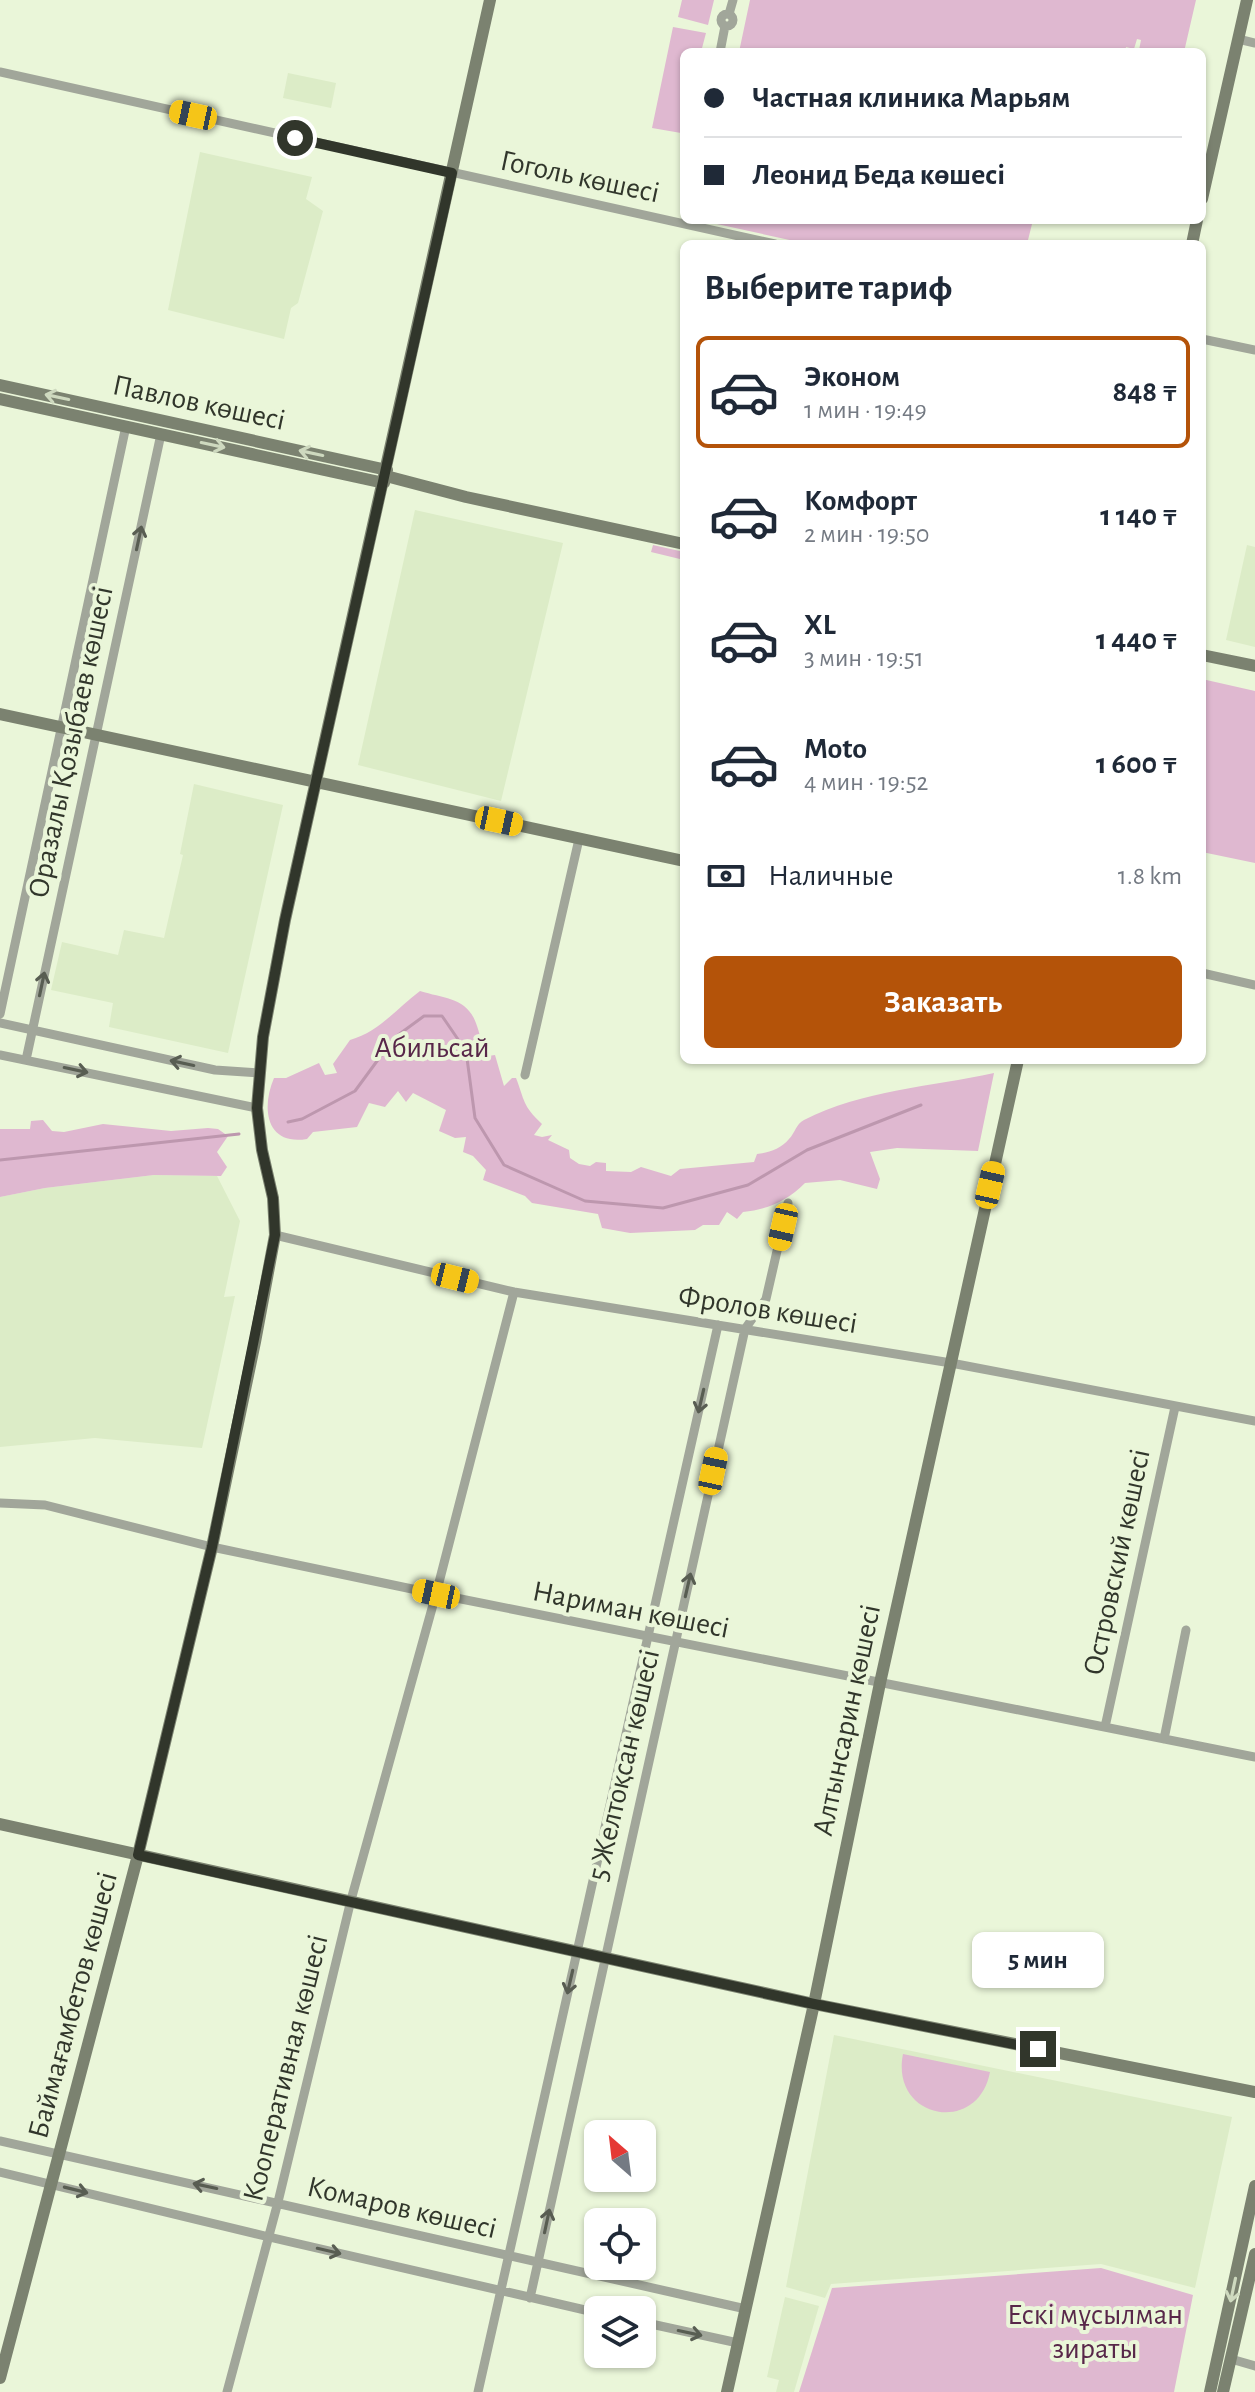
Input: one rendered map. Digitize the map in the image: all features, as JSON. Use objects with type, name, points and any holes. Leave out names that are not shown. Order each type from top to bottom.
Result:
[{"type":"street","name":"Баймағамбетов көшесі","points":[[0,2378],[138,1855],[212,1547],[275,1235],[273,1198],[262,1150],[257,1108],[263,1037],[285,920],[318,783],[490,0]]},
{"type":"street","points":[[721,48],[725,26],[733,22],[729,14],[733,0]]},
{"type":"street","points":[[1206,181],[1238,39],[1250,15],[1247,0]]},
{"type":"street","points":[[1238,39],[1255,43]]},
{"type":"street","name":"Гоголь көшесі","points":[[0,72],[680,223]]},
{"type":"street","name":"Гоголь көшесі","points":[[684,224],[757,240]]},
{"type":"street","points":[[1206,340],[1255,350]]},
{"type":"street","name":"Павлов көшесі","points":[[0,385],[466,497],[680,543]]},
{"type":"street","name":"Павлов көшесі","points":[[0,399],[161,434],[386,476]]},
{"type":"street","name":"Оразалы Қозыбаев көшесі","points":[[0,1014],[126,426]]},
{"type":"street","name":"Оразалы Қозыбаев көшесі","points":[[26,1060],[161,434]]},
{"type":"street","points":[[1206,656],[1255,666]]},
{"type":"street","points":[[0,714],[680,860]]},
{"type":"street","points":[[525,1075],[579,839]]},
{"type":"street","points":[[1206,974],[1255,985]]},
{"type":"street","points":[[0,1023],[215,1070],[260,1073]]},
{"type":"street","points":[[0,1055],[257,1108]]},
{"type":"street","name":"Алтынсарин көшесі","points":[[727,2392],[1017,1064]]},
{"type":"street","name":"5 Желтоқсан көшесі","points":[[530,2298],[745,1329],[766,1299],[788,1203]]},
{"type":"street","name":"Фролов көшесі","points":[[275,1235],[514,1292],[951,1363],[1255,1421]]},
{"type":"street","name":"Кооперативная көшесі","points":[[227,2392],[278,2202],[351,1900],[436,1594],[514,1292]]},
{"type":"street","name":"5 Желтоқсан көшесі","points":[[478,2392],[718,1325]]},
{"type":"street","name":"Островский көшесі","points":[[1105,1727],[1175,1407]]},
{"type":"street","name":"Нариман көшесі","points":[[0,1503],[45,1505],[212,1547],[436,1594],[1255,1757]]},
{"type":"street","points":[[1164,1739],[1186,1630]]},
{"type":"street","points":[[0,1824],[814,2004],[1255,2092]]},
{"type":"street","name":"Комаров көшесі","points":[[0,2141],[746,2309]]},
{"type":"street","name":"Комаров көшесі","points":[[0,2172],[584,2310]]},
{"type":"street","points":[[1210,2392],[1255,2186]]},
{"type":"street","points":[[1223,2392],[1255,2254]]},
{"type":"street","points":[[656,2325],[738,2343]]},
{"type":"street","points":[[1231,2359],[1255,2366]]},
{"type":"shaded area","points":[[288,73],[336,83],[331,108],[283,98]]},
{"type":"shaded area","points":[[200,152],[312,177],[306,199],[323,211],[298,303],[291,308],[284,339],[168,310]]},
{"type":"shaded area","points":[[415,510],[563,543],[501,801],[358,765]]},
{"type":"shaded area","points":[[1247,545],[1255,547],[1255,647],[1226,640]]},
{"type":"shaded area","points":[[194,784],[283,805],[228,1053],[109,1027],[113,1003],[51,990],[62,942],[118,955],[124,930],[164,938],[183,855],[180,854]]},
{"type":"shaded area","points":[[154,1175],[217,1176],[240,1221],[224,1297],[235,1296],[202,1448],[95,1438],[0,1447],[0,1197],[45,1188]]},
{"type":"shaded area","points":[[834,2035],[1232,2117],[1195,2288],[1101,2264],[831,2284],[825,2298],[786,2287]]},
{"type":"shaded area","points":[[785,2297],[819,2306],[794,2392],[776,2392],[779,2380],[767,2377]]},
{"type":"green space","points":[[682,0],[714,0],[708,25],[678,17]]},
{"type":"green space","points":[[750,0],[1196,0],[1185,48],[1139,48],[1141,40],[1137,39],[1134,48],[740,48]]},
{"type":"green space","points":[[673,27],[706,33],[702,48],[680,48],[680,133],[652,128]]},
{"type":"green space","points":[[717,224],[1032,224],[1028,240],[790,240]]},
{"type":"green space","points":[[653,545],[680,551],[680,559],[651,552]]},
{"type":"green space","points":[[1206,680],[1255,691],[1255,863],[1206,853]]},
{"type":"green space","name":"Абильсай","points":[[420,991],[462,1004],[468,1009],[488,1056],[495,1055],[504,1086],[516,1078],[527,1107],[542,1124],[534,1135],[552,1135],[548,1140],[569,1150],[570,1158],[579,1164],[590,1166],[596,1162],[606,1163],[606,1171],[631,1172],[641,1167],[671,1176],[680,1169],[754,1162],[757,1154],[774,1150],[786,1142],[801,1122],[826,1110],[897,1090],[994,1073],[978,1151],[897,1148],[870,1152],[880,1179],[877,1189],[840,1180],[805,1183],[784,1199],[761,1209],[743,1212],[737,1219],[727,1212],[719,1225],[703,1225],[695,1230],[630,1233],[602,1228],[598,1214],[532,1203],[525,1196],[483,1180],[486,1170],[473,1156],[463,1152],[466,1137],[455,1138],[439,1131],[446,1110],[413,1093],[406,1102],[398,1091],[385,1107],[369,1103],[357,1127],[313,1132],[307,1139],[293,1140],[275,1131],[268,1112],[274,1078],[286,1078],[319,1063],[325,1075],[337,1073],[333,1064],[350,1040],[379,1025]]},
{"type":"green space","points":[[43,1120],[52,1131],[64,1132],[103,1124],[171,1131],[218,1129],[228,1136],[217,1152],[227,1167],[221,1176],[154,1175],[45,1188],[0,1197],[0,1129],[30,1129],[31,1121]]},
{"type":"green space","points":[[903,2054],[990,2072],[982,2092],[970,2105],[954,2112],[937,2111],[922,2105],[909,2093],[903,2076]]},
{"type":"green space","name":"Ескі мұсылман зираты","points":[[1101,2268],[1193,2295],[1174,2392],[799,2392],[832,2288]]},
{"type":"waterway","name":"Абильсай","points":[[288,1122],[302,1119],[355,1091],[394,1038],[424,1016],[442,1016],[466,1051],[475,1118],[504,1165],[585,1201],[663,1208],[748,1185],[807,1150],[921,1105]]},
{"type":"waterway","name":"Абильсай","points":[[0,1160],[239,1134]]},
{"type":"route","points":[[295,138],[452,173],[285,920],[263,1037],[257,1108],[262,1150],[273,1198],[275,1235],[212,1547],[138,1855],[814,2004],[1038,2049]]}]
